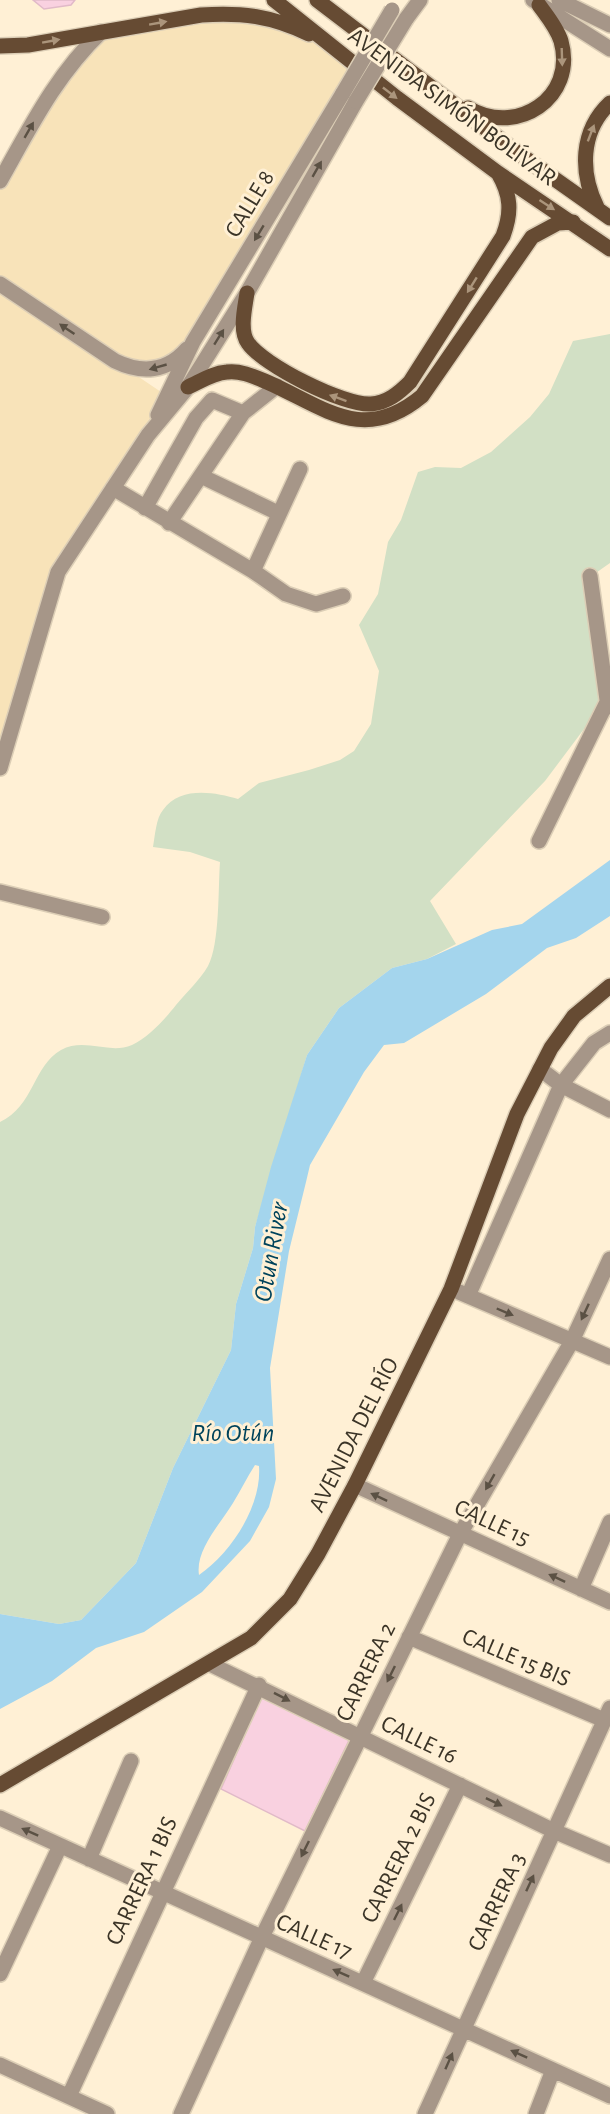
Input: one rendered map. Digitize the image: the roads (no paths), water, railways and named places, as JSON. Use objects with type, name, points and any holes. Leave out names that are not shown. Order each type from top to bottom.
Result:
[{"type":"main road","name":"AVENIDA SIMÓN BOLÍVAR","points":[[274,0],[328,44],[498,173],[608,247]]},
{"type":"main road","name":"AVENIDA SIMÓN BOLÍVAR","points":[[317,0],[417,77],[610,218]]},
{"type":"main road","points":[[417,77],[472,111],[491,118],[518,117],[539,107],[558,83],[563,53],[555,27],[536,3]]},
{"type":"main road","points":[[0,46],[28,45],[201,15],[245,13],[290,26],[328,44]]},
{"type":"main road","points":[[597,207],[586,178],[586,148],[596,120],[610,103]]},
{"type":"main road","points":[[247,293],[243,326],[246,342],[256,353],[308,384],[344,400],[373,404],[387,400],[410,382],[503,236],[509,220],[510,204],[506,187],[498,173]]},
{"type":"main road","points":[[188,387],[215,374],[228,371],[249,375],[277,386],[338,416],[366,420],[398,414],[422,396],[532,237],[558,223],[573,222]]},
{"type":"main road","name":"AVENIDA DEL RÍO","points":[[0,1785],[251,1638],[290,1599],[318,1554],[355,1485],[451,1289],[517,1114],[540,1069],[551,1048],[574,1016],[610,986]]},
{"type":"street","name":"CALLE 8","points":[[148,435],[193,342],[350,97],[420,0]]},
{"type":"street","points":[[559,0],[610,25]]},
{"type":"street","points":[[536,3],[610,49]]},
{"type":"street","name":"CALLE 8","points":[[0,768],[3,747],[58,572],[148,435],[188,387],[247,293],[350,97],[395,5]]},
{"type":"street","points":[[0,181],[56,83],[70,63],[101,32]]},
{"type":"street","points":[[0,284],[115,362],[131,369],[148,370],[165,367],[179,358],[193,342]]},
{"type":"street","points":[[169,523],[243,413],[277,386]]},
{"type":"street","points":[[145,508],[196,418],[212,400],[243,413]]},
{"type":"street","points":[[254,571],[278,513],[300,469]]},
{"type":"street","points":[[201,476],[278,513]]},
{"type":"street","points":[[112,488],[254,571],[286,594],[316,604],[343,596]]},
{"type":"street","points":[[539,841],[608,703],[590,576]]},
{"type":"street","points":[[0,892],[102,917]]},
{"type":"street","points":[[468,1296],[561,1085],[594,1043],[610,1033]]},
{"type":"street","points":[[540,1069],[561,1085],[610,1110]]},
{"type":"street","name":"CARRERA 2","points":[[182,2114],[262,1937],[460,1534],[572,1341],[610,1259]]},
{"type":"street","points":[[451,1289],[610,1357]]},
{"type":"street","name":"CALLE 15","points":[[355,1485],[610,1602]]},
{"type":"street","points":[[581,1589],[610,1522]]},
{"type":"street","name":"CALLE 15 BIS","points":[[409,1637],[607,1714]]},
{"type":"street","name":"CALLE 16","points":[[210,1664],[259,1685],[554,1831],[610,1855]]},
{"type":"street","name":"CARRERA 1 BIS","points":[[69,2097],[161,1892],[259,1685]]},
{"type":"street","name":"CARRERA 3","points":[[425,2114],[607,1714]]},
{"type":"street","points":[[89,1859],[131,1761]]},
{"type":"street","name":"CARRERA 2 BIS","points":[[363,1983],[460,1785]]},
{"type":"street","name":"CALLE 17","points":[[0,1818],[610,2096]]},
{"type":"street","points":[[0,1974],[60,1846]]},
{"type":"street","points":[[0,2065],[107,2114]]},
{"type":"street","points":[[536,2114],[553,2070]]},
{"type":"water","name":"Río Otún","points":[[610,860],[610,916],[576,938],[547,948],[486,994],[404,1043],[384,1045],[364,1072],[310,1165],[289,1251],[270,1368],[276,1479],[269,1507],[250,1541],[202,1592],[144,1632],[96,1648],[52,1681],[0,1709],[0,1614],[59,1624],[81,1620],[136,1563],[173,1468],[231,1350],[236,1304],[253,1248],[255,1227],[271,1167],[307,1055],[339,1008],[392,968],[427,959],[492,930],[522,924]],"holes":[[[255,1465],[259,1466],[259,1481],[255,1497],[242,1527],[222,1554],[199,1575],[201,1556],[205,1547]]]},
{"type":"water label","name":"Otun River","points":[[271,1252]]}]
